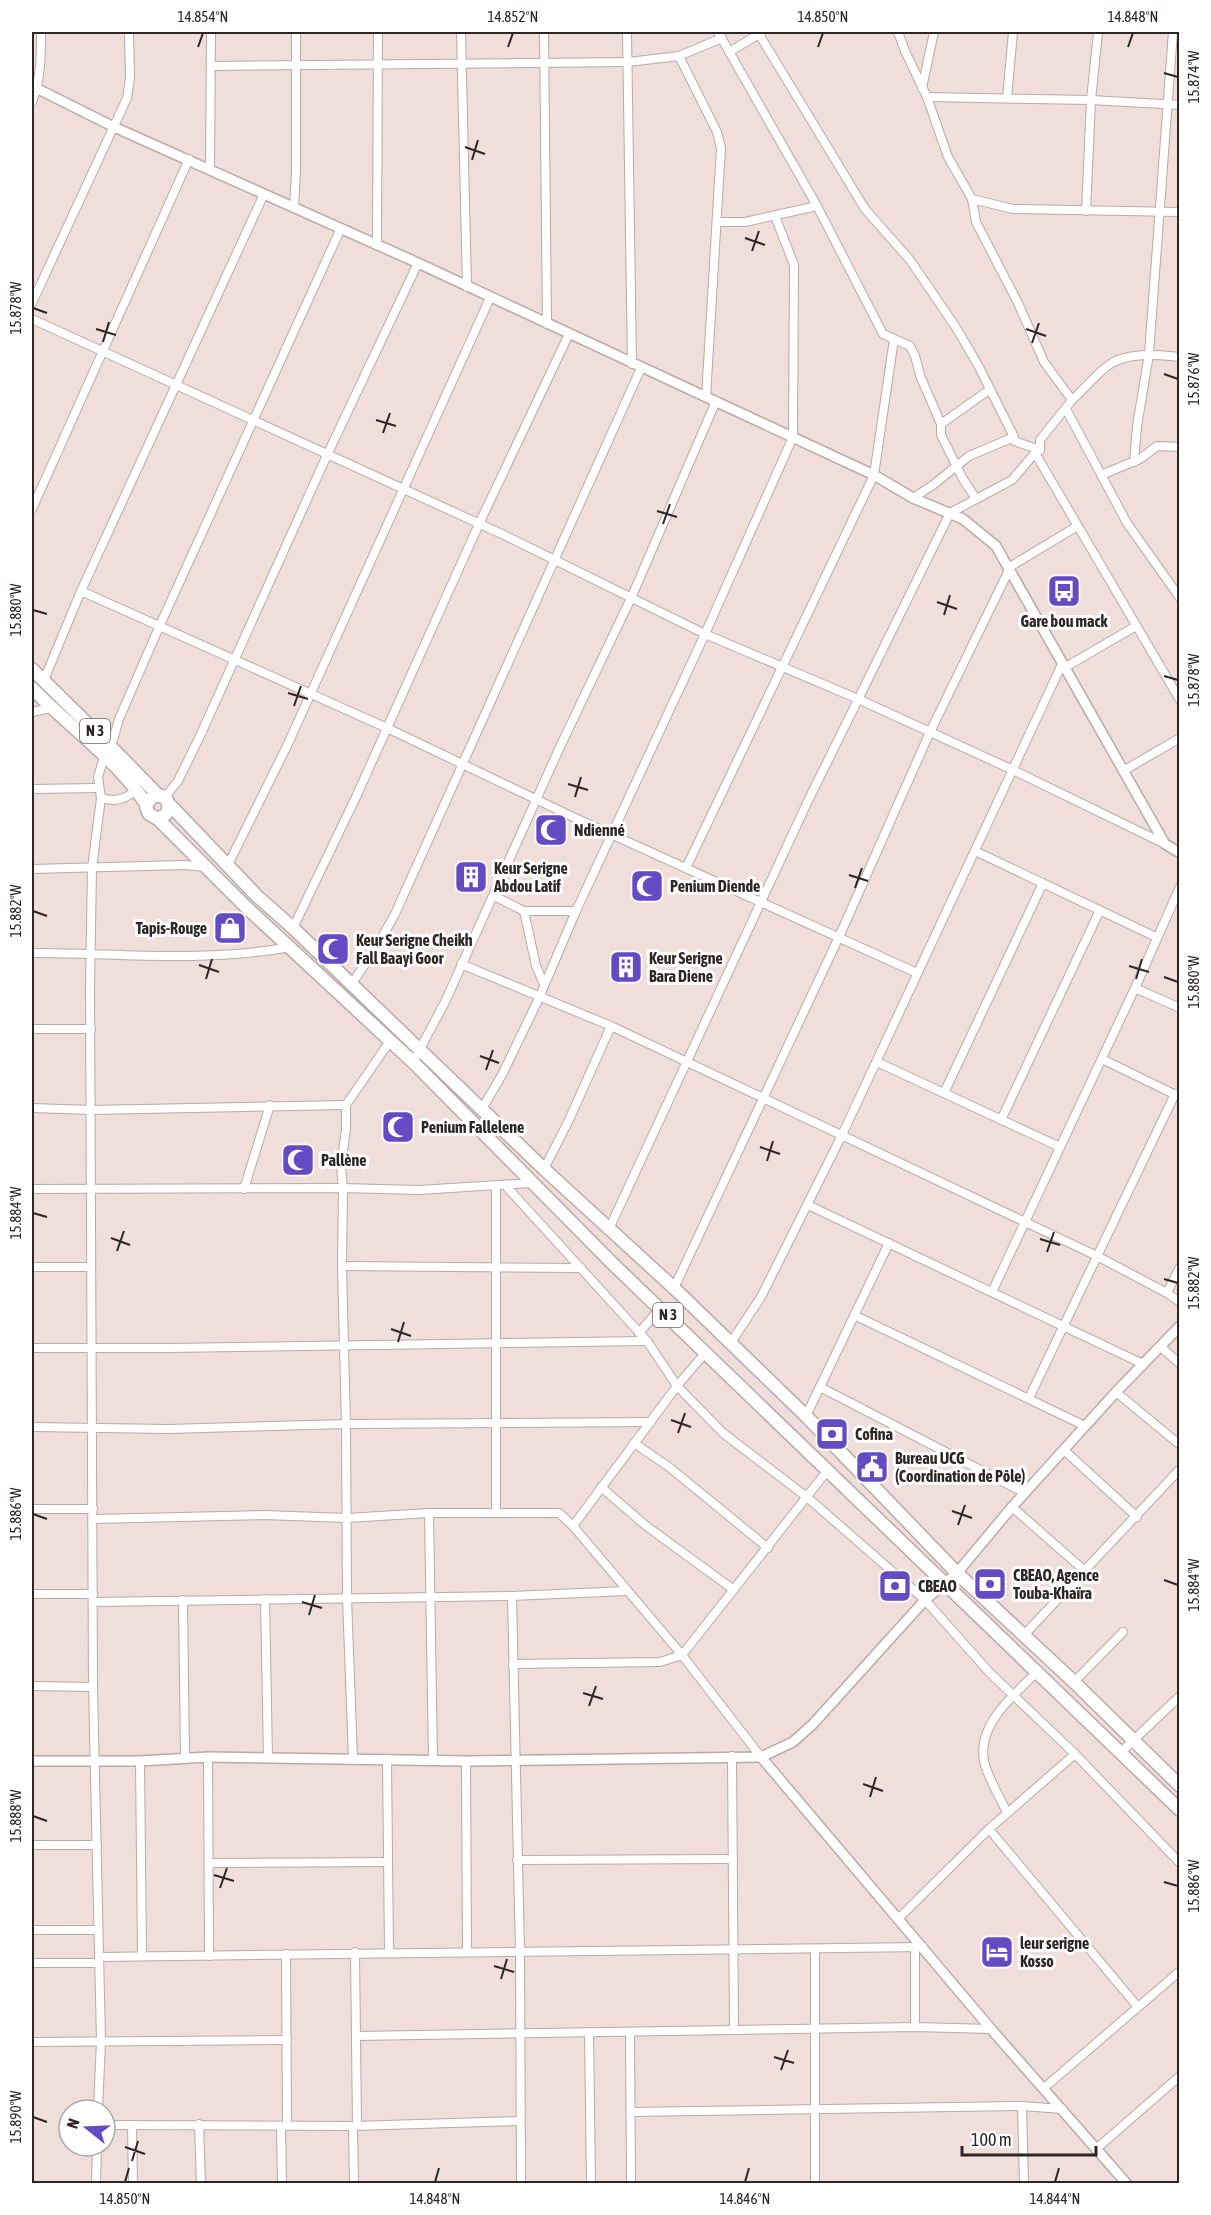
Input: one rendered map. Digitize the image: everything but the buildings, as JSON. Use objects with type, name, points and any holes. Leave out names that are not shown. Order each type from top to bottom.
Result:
[{"type":"main road","name":"N 3","points":[[32,669],[108,752],[147,804]]},
{"type":"main road","name":"N 3","points":[[32,688],[90,742],[108,752],[164,799],[257,896],[544,1169],[674,1288],[806,1416],[957,1573],[1074,1682],[1179,1786]]},
{"type":"main road","points":[[150,799],[164,799],[168,812],[158,819],[149,814],[147,804],[150,799]]},
{"type":"main road","name":"N 3","points":[[158,819],[413,1062],[613,1264],[661,1307],[827,1471],[1179,1810]]},
{"type":"street","points":[[32,102],[41,64],[41,32]]},
{"type":"street","points":[[32,303],[127,98],[129,32]]},
{"type":"street","points":[[210,169],[211,32]]},
{"type":"street","points":[[294,208],[296,32]]},
{"type":"street","points":[[377,245],[378,32]]},
{"type":"street","points":[[462,32],[467,287]]},
{"type":"street","points":[[544,32],[547,324]]},
{"type":"street","points":[[351,985],[395,914],[556,560],[637,366],[627,32]]},
{"type":"street","points":[[898,32],[904,51],[927,97],[948,157],[972,199],[976,222],[1018,303],[1044,362],[1072,400]]},
{"type":"street","points":[[922,88],[934,32]]},
{"type":"street","points":[[1007,98],[1013,32]]},
{"type":"street","points":[[1086,211],[1091,99],[1098,32]]},
{"type":"street","points":[[1134,462],[1137,426],[1149,354],[1173,32]]},
{"type":"street","points":[[729,52],[762,33],[865,208],[910,260],[955,326],[1014,437],[1014,441],[1037,452],[1076,527],[1179,700]]},
{"type":"street","points":[[212,66],[628,63],[679,56],[720,35],[817,206],[883,334],[910,346],[941,424],[941,435],[976,499]]},
{"type":"street","points":[[679,56],[719,137],[721,148],[706,397]]},
{"type":"street","points":[[34,88],[114,127],[418,263],[716,401],[874,475],[913,498],[963,519],[996,546],[1165,844]]},
{"type":"street","points":[[927,97],[1091,99],[1179,105]]},
{"type":"street","points":[[32,509],[189,159]]},
{"type":"street","points":[[44,680],[81,591],[264,194]]},
{"type":"street","points":[[972,199],[1013,209],[1179,213]]},
{"type":"street","points":[[718,222],[740,223],[817,206]]},
{"type":"street","points":[[483,1109],[539,998],[576,911],[705,634],[793,437],[794,266],[775,216]]},
{"type":"street","points":[[99,2098],[101,2041],[93,1687],[94,1428],[91,1267],[92,868],[101,798],[98,777],[119,719],[160,625],[341,228]]},
{"type":"street","points":[[164,799],[185,769],[328,453],[418,263]]},
{"type":"street","points":[[228,865],[260,805],[490,298]]},
{"type":"street","points":[[32,319],[328,453],[632,596],[705,634],[858,699],[1012,770],[1165,844],[1179,853]]},
{"type":"street","points":[[293,928],[356,797],[479,524],[569,334]]},
{"type":"street","points":[[686,868],[874,475],[894,339]]},
{"type":"street","points":[[609,1229],[761,902],[950,513],[1012,480],[1037,452],[1040,440],[1072,400],[1107,366],[1119,360],[1149,354],[1179,357]]},
{"type":"street","points":[[941,424],[989,390]]},
{"type":"street","points":[[413,1062],[421,1050],[494,896],[536,800],[632,596],[716,401]]},
{"type":"street","points":[[1066,409],[1127,523],[1179,598]]},
{"type":"street","points":[[913,498],[969,456],[1014,437]]},
{"type":"street","points":[[1101,475],[1134,462],[1157,446],[1179,447]]},
{"type":"street","points":[[674,1288],[839,937],[930,732],[1008,569],[1076,527]]},
{"type":"street","points":[[81,591],[387,728],[536,800],[917,973]]},
{"type":"street","points":[[730,1344],[760,1297],[808,1205],[1063,666],[1136,626]]},
{"type":"street","points":[[32,712],[51,708]]},
{"type":"street","points":[[1123,771],[1179,738]]},
{"type":"street","points":[[32,789],[98,788]]},
{"type":"street","points":[[101,798],[112,801],[126,799],[136,790]]},
{"type":"street","points":[[975,850],[1156,937]]},
{"type":"street","points":[[32,868],[206,867]]},
{"type":"street","points":[[944,1092],[1043,883]]},
{"type":"street","points":[[992,1292],[1135,988],[1179,887]]},
{"type":"street","points":[[494,896],[524,911],[576,911]]},
{"type":"street","points":[[1001,1120],[1100,910]]},
{"type":"street","points":[[524,911],[536,966],[544,984]]},
{"type":"street","points":[[32,953],[201,955],[264,952],[290,947]]},
{"type":"street","points":[[461,964],[611,1026],[1097,1256],[1167,1293],[1179,1302]]},
{"type":"street","points":[[1135,988],[1179,1008]]},
{"type":"street","points":[[544,1169],[570,1120],[611,1026]]},
{"type":"street","points":[[32,1029],[91,1029]]},
{"type":"street","points":[[352,1759],[347,1598],[341,1166],[346,1129],[346,1105],[390,1041]]},
{"type":"street","points":[[1029,1398],[1177,1096],[1102,1059]]},
{"type":"street","points":[[877,1062],[1060,1148]]},
{"type":"street","points":[[244,1189],[270,1105]]},
{"type":"street","points":[[32,1108],[91,1110],[346,1105]]},
{"type":"street","points":[[32,1189],[343,1188],[419,1190],[532,1182]]},
{"type":"street","points":[[505,1185],[646,1341],[677,1386],[723,1433],[808,1498],[925,1600],[989,1672],[1075,1754],[1179,1863]]},
{"type":"street","points":[[496,1186],[496,1512]]},
{"type":"street","points":[[808,1205],[1143,1364]]},
{"type":"street","points":[[806,1416],[889,1243]]},
{"type":"street","points":[[342,1266],[581,1268]]},
{"type":"street","points":[[32,1267],[91,1267]]},
{"type":"street","points":[[1167,1293],[1179,1267]]},
{"type":"street","points":[[639,1333],[661,1307]]},
{"type":"street","points":[[854,1315],[1085,1426]]},
{"type":"street","points":[[32,1761],[140,1761],[208,1757],[515,1761],[762,1757],[793,1742],[813,1724],[925,1600],[957,1573],[1012,1507],[1179,1326]]},
{"type":"street","points":[[32,1348],[646,1341]]},
{"type":"street","points":[[1160,1346],[1179,1364]]},
{"type":"street","points":[[573,1526],[677,1386],[706,1352]]},
{"type":"street","points":[[820,1387],[1025,1493]]},
{"type":"street","points":[[1116,1392],[1179,1445]]},
{"type":"street","points":[[32,1427],[168,1429],[346,1424],[651,1422]]},
{"type":"street","points":[[634,1443],[669,1467],[768,1548]]},
{"type":"street","points":[[1065,1451],[1137,1516]]},
{"type":"street","points":[[1024,1635],[1179,1469]]},
{"type":"street","points":[[513,1664],[660,1662],[682,1655],[827,1471]]},
{"type":"street","points":[[601,1487],[645,1525],[734,1590]]},
{"type":"street","points":[[1012,1507],[1085,1571]]},
{"type":"street","points":[[32,1509],[93,1509]]},
{"type":"street","points":[[94,1519],[264,1515],[347,1518],[496,1512],[556,1512],[563,1515],[682,1655],[762,1757],[899,1918],[919,1948],[1127,2184]]},
{"type":"street","points":[[429,1513],[433,1760]]},
{"type":"street","points":[[32,1594],[183,1600],[512,1596],[626,1591]]},
{"type":"street","points":[[512,1596],[520,1951],[521,2184]]},
{"type":"street","points":[[265,1599],[268,1758]]},
{"type":"street","points":[[183,1600],[185,1758]]},
{"type":"street","points":[[1074,1682],[1123,1632]]},
{"type":"street","points":[[1007,1813],[985,1764],[983,1747],[985,1735],[992,1721],[1037,1672]]},
{"type":"street","points":[[32,1686],[93,1687]]},
{"type":"street","points":[[1121,1752],[1179,1696]]},
{"type":"street","points":[[899,1918],[989,1829],[1075,1754]]},
{"type":"street","points":[[732,1756],[734,2030]]},
{"type":"street","points":[[208,1757],[209,1956]]},
{"type":"street","points":[[387,1759],[389,1952]]},
{"type":"street","points":[[140,1761],[142,1956]]},
{"type":"street","points":[[466,1761],[468,1951]]},
{"type":"street","points":[[989,1829],[1137,2006]]},
{"type":"street","points":[[32,1845],[97,1845]]},
{"type":"street","points":[[518,1860],[733,1859]]},
{"type":"street","points":[[209,1863],[388,1862]]},
{"type":"street","points":[[32,1930],[98,1930]]},
{"type":"street","points":[[32,1963],[142,1956],[919,1948]]},
{"type":"street","points":[[915,2027],[919,1948]]},
{"type":"street","points":[[815,1949],[815,2184]]},
{"type":"street","points":[[354,2184],[357,2036],[355,1953]]},
{"type":"street","points":[[282,2184],[286,1954]]},
{"type":"street","points":[[1044,2088],[1179,1971]]},
{"type":"street","points":[[357,2036],[915,2027],[991,2029]]},
{"type":"street","points":[[630,2032],[631,2184]]},
{"type":"street","points":[[588,2033],[591,2184]]},
{"type":"street","points":[[32,2042],[286,2040]]},
{"type":"street","points":[[1096,2149],[1179,2076]]},
{"type":"street","points":[[631,2112],[1022,2106],[1062,2109]]},
{"type":"street","points":[[1022,2106],[1024,2184]]},
{"type":"street","points":[[117,2125],[355,2126],[520,2121]]},
{"type":"street","points":[[200,2124],[201,2184]]},
{"type":"street","points":[[132,2125],[133,2184]]},
{"type":"street","points":[[96,2184],[97,2158]]},
{"type":"place","name":"Gare bou mack","points":[[1064,591]]},
{"type":"place","name":"Ndienné","points":[[551,830]]},
{"type":"place","name":"Keur Serigne Abdou Latif","points":[[471,877]]},
{"type":"place","name":"Penium Diende","points":[[647,886]]},
{"type":"place","name":"Tapis-Rouge","points":[[230,928]]},
{"type":"place","name":"Keur Serigne Cheikh Fall Baayi Goor","points":[[333,949]]},
{"type":"place","name":"Keur Serigne Bara Diene","points":[[626,967]]},
{"type":"place","name":"Penium Fallelene","points":[[398,1127]]},
{"type":"place","name":"Pallène","points":[[298,1160]]},
{"type":"place","name":"Cofina","points":[[832,1434]]},
{"type":"place","name":"Bureau UCG (Coordination de Pôle)","points":[[872,1467]]},
{"type":"place","name":"CBEAO, Agence Touba-Khaïra","points":[[990,1584]]},
{"type":"place","name":"CBEAO","points":[[895,1586]]},
{"type":"place","name":"leur serigne Kosso","points":[[997,1952]]}]
